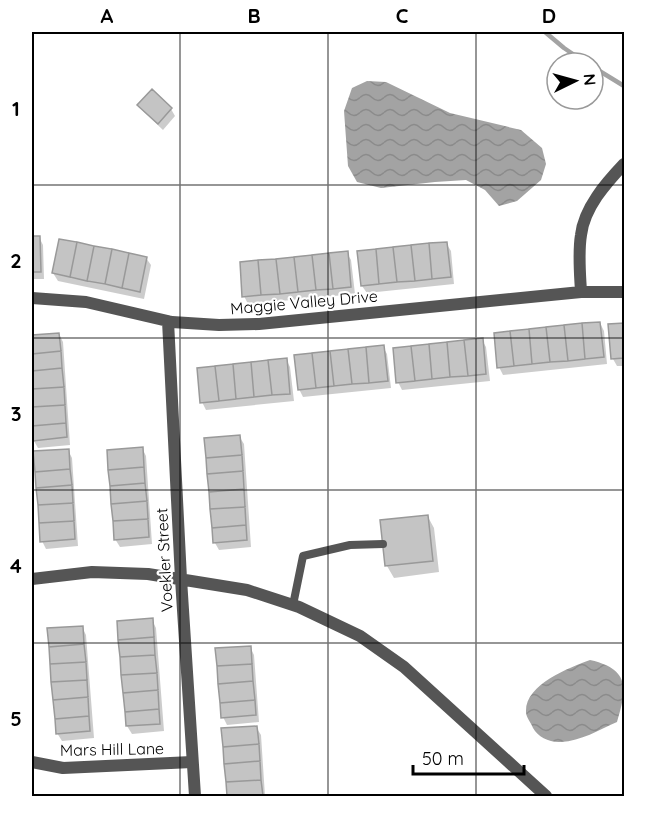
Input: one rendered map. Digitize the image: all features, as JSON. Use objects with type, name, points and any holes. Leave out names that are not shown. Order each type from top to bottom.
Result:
[{"type":"street","points":[[581,292],[581,234],[585,220],[609,180],[624,164]]},
{"type":"street","name":"Maggie Valley Drive","points":[[32,298],[86,302],[168,321],[219,325],[259,324],[581,292],[624,292]]},
{"type":"street","name":"Voekler Street","points":[[168,321],[195,796]]},
{"type":"street","points":[[32,579],[92,572],[148,574],[247,590],[294,605],[360,636],[404,667],[546,796]]},
{"type":"street","name":"Mars Hill Lane","points":[[32,762],[63,768],[192,762]]},
{"type":"lane","points":[[294,605],[303,556],[350,545],[383,544]]},
{"type":"water","points":[[367,81],[386,82],[450,113],[521,130],[542,148],[546,164],[541,180],[517,201],[499,206],[485,190],[466,180],[381,188],[357,182],[348,166],[344,111],[352,88]]},
{"type":"water","points":[[590,660],[603,664],[619,675],[622,682],[623,699],[617,722],[576,740],[553,742],[541,737],[526,714],[528,702],[533,693],[550,678]]},
{"type":"building","points":[[152,89],[172,108],[158,124],[137,105]]},
{"type":"building","points":[[32,236],[40,236],[41,272],[32,272]]},
{"type":"building","points":[[59,239],[77,242],[70,277],[52,273]]},
{"type":"building","points":[[77,242],[94,246],[87,281],[70,277]]},
{"type":"building","points":[[447,242],[451,277],[432,279],[429,243]]},
{"type":"building","points":[[429,243],[432,279],[415,281],[411,245]]},
{"type":"building","points":[[411,245],[415,281],[397,282],[393,247]]},
{"type":"building","points":[[94,246],[112,249],[105,284],[87,281]]},
{"type":"building","points":[[393,247],[397,282],[379,284],[376,249]]},
{"type":"building","points":[[112,249],[129,253],[122,288],[105,284]]},
{"type":"building","points":[[376,249],[379,284],[361,286],[357,251]]},
{"type":"building","points":[[348,251],[351,287],[333,289],[329,253]]},
{"type":"building","points":[[129,253],[147,257],[140,292],[122,288]]},
{"type":"building","points":[[329,253],[333,289],[316,290],[312,255]]},
{"type":"building","points":[[312,255],[316,290],[298,292],[294,257]]},
{"type":"building","points":[[294,257],[298,292],[280,294],[276,259]]},
{"type":"building","points":[[276,259],[280,294],[261,295],[258,260]]},
{"type":"building","points":[[258,260],[261,295],[242,297],[240,262]]},
{"type":"building","points":[[600,322],[604,357],[585,359],[582,323]]},
{"type":"building","points":[[582,323],[585,359],[568,361],[564,325]]},
{"type":"building","points":[[624,323],[624,358],[611,359],[608,324]]},
{"type":"building","points":[[564,325],[568,361],[550,362],[546,327]]},
{"type":"building","points":[[546,327],[550,362],[532,364],[529,329]]},
{"type":"building","points":[[529,329],[532,364],[514,366],[510,331]]},
{"type":"building","points":[[510,331],[514,366],[497,368],[494,333]]},
{"type":"building","points":[[59,333],[61,351],[32,354],[32,335]]},
{"type":"building","points":[[483,338],[486,374],[468,376],[464,340]]},
{"type":"building","points":[[464,340],[468,376],[450,377],[447,342]]},
{"type":"building","points":[[447,342],[450,377],[432,379],[429,344]]},
{"type":"building","points":[[429,344],[432,379],[415,381],[411,346]]},
{"type":"building","points":[[384,345],[388,381],[369,383],[366,347]]},
{"type":"building","points":[[411,346],[415,381],[396,383],[393,348]]},
{"type":"building","points":[[366,347],[369,383],[352,384],[348,349]]},
{"type":"building","points":[[348,349],[352,384],[334,386],[330,351]]},
{"type":"building","points":[[61,351],[62,368],[32,371],[32,354]]},
{"type":"building","points":[[330,351],[334,386],[316,388],[312,353]]},
{"type":"building","points":[[312,353],[316,388],[298,390],[294,355]]},
{"type":"building","points":[[287,358],[290,394],[272,395],[268,360]]},
{"type":"building","points":[[268,360],[272,395],[254,397],[251,362]]},
{"type":"building","points":[[251,362],[254,397],[236,399],[233,364]]},
{"type":"building","points":[[233,364],[236,399],[219,401],[215,366]]},
{"type":"building","points":[[215,366],[219,401],[200,403],[197,368]]},
{"type":"building","points":[[62,368],[64,387],[32,389],[32,371]]},
{"type":"building","points":[[64,387],[65,405],[32,407],[32,389]]},
{"type":"building","points":[[65,405],[66,423],[32,426],[32,407]]},
{"type":"building","points":[[66,423],[67,437],[33,441],[32,426]]},
{"type":"building","points":[[240,435],[242,455],[206,458],[204,438]]},
{"type":"building","points":[[143,447],[144,467],[108,470],[107,450]]},
{"type":"building","points":[[69,449],[70,469],[35,472],[33,451]]},
{"type":"building","points":[[242,455],[243,471],[207,474],[206,458]]},
{"type":"building","points":[[144,467],[145,483],[110,486],[108,470]]},
{"type":"building","points":[[70,469],[72,485],[36,488],[35,472]]},
{"type":"building","points":[[243,471],[244,489],[209,492],[207,474]]},
{"type":"building","points":[[145,483],[147,501],[111,504],[110,486]]},
{"type":"building","points":[[72,485],[73,503],[38,505],[36,488]]},
{"type":"building","points":[[244,489],[245,507],[210,509],[209,492]]},
{"type":"building","points":[[147,501],[148,519],[113,521],[111,504]]},
{"type":"building","points":[[73,503],[74,521],[39,523],[38,505]]},
{"type":"building","points":[[245,507],[246,525],[212,528],[210,509]]},
{"type":"building","points":[[428,515],[433,561],[385,566],[380,520]]},
{"type":"building","points":[[148,519],[149,537],[114,540],[113,521]]},
{"type":"building","points":[[74,521],[75,539],[40,542],[39,523]]},
{"type":"building","points":[[246,525],[247,540],[213,543],[212,528]]},
{"type":"building","points":[[153,618],[154,637],[118,640],[117,621]]},
{"type":"building","points":[[83,626],[84,644],[49,647],[47,628]]},
{"type":"building","points":[[154,637],[155,655],[120,657],[118,640]]},
{"type":"building","points":[[84,644],[86,662],[50,664],[49,647]]},
{"type":"building","points":[[251,646],[252,664],[217,666],[215,648]]},
{"type":"building","points":[[155,655],[157,673],[121,675],[120,657]]},
{"type":"building","points":[[86,662],[87,680],[51,682],[50,664]]},
{"type":"building","points":[[252,664],[253,681],[218,684],[217,666]]},
{"type":"building","points":[[157,673],[158,690],[123,693],[121,675]]},
{"type":"building","points":[[87,680],[88,697],[53,700],[51,682]]},
{"type":"building","points":[[253,681],[255,700],[220,703],[218,684]]},
{"type":"building","points":[[158,690],[159,709],[125,712],[123,693]]},
{"type":"building","points":[[88,697],[89,716],[55,719],[53,700]]},
{"type":"building","points":[[255,700],[256,715],[221,718],[220,703]]},
{"type":"building","points":[[159,709],[160,724],[126,726],[125,712]]},
{"type":"building","points":[[89,716],[90,731],[56,734],[55,719]]},
{"type":"building","points":[[257,726],[259,744],[223,747],[221,728]]},
{"type":"building","points":[[259,744],[260,761],[224,764],[223,747]]},
{"type":"building","points":[[260,761],[261,780],[226,782],[224,764]]},
{"type":"building","points":[[261,780],[263,796],[227,796],[226,782]]},
{"type":"waterway","points":[[545,32],[568,51]]},
{"type":"waterway","points":[[605,74],[624,86]]}]
